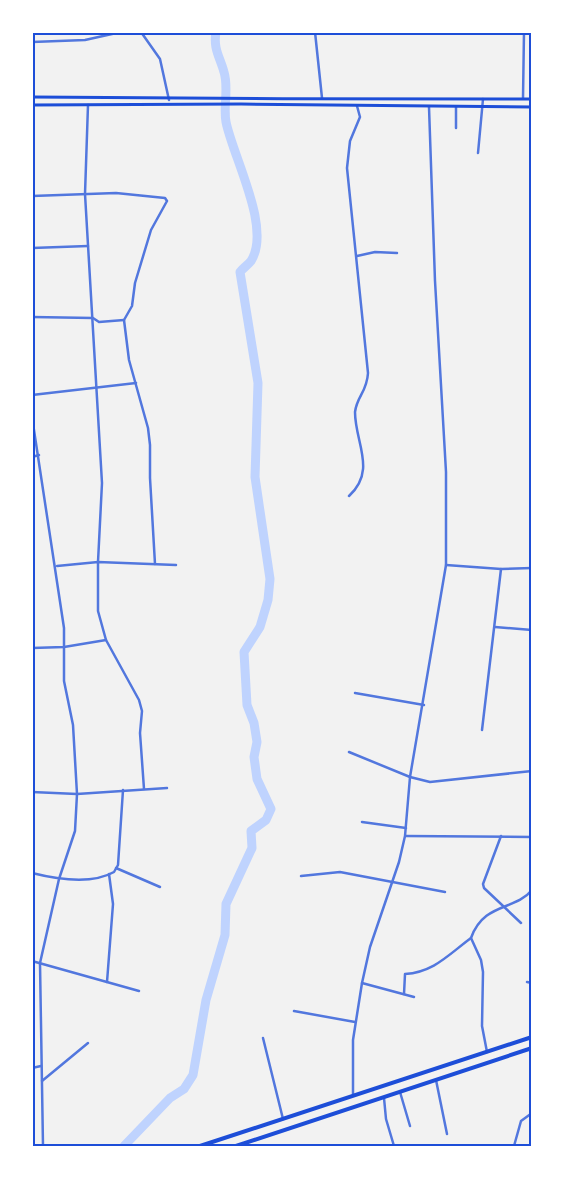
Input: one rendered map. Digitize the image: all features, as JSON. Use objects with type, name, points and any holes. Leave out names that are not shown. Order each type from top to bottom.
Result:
[{"type":"highway","points":[[200,1146],[308,1111],[353,1094],[532,1037]]},
{"type":"highway","points":[[236,1146],[250,1144],[532,1048]]},
{"type":"highway","points":[[308,1111],[311,1122]]},
{"type":"main road","points":[[32,97],[168,100],[220,98],[532,99]]},
{"type":"main road","points":[[110,106],[111,98]]},
{"type":"main road","points":[[32,105],[242,104],[532,107]]},
{"type":"street","points":[[32,42],[85,40],[121,32]]},
{"type":"street","points":[[140,32],[160,59],[168,100]]},
{"type":"street","points":[[315,32],[322,98]]},
{"type":"street","points":[[523,99],[524,32]]},
{"type":"street","points":[[478,153],[483,98]]},
{"type":"street","points":[[88,106],[85,194],[98,388],[102,483],[98,562],[98,611],[106,640],[139,700],[142,711],[140,733],[144,789]]},
{"type":"street","points":[[349,496],[357,488],[364,473],[355,412],[356,404],[366,389],[368,373],[347,168],[350,141],[360,117],[357,106]]},
{"type":"street","points":[[456,106],[456,128]]},
{"type":"street","points":[[353,1094],[353,1040],[362,983],[370,947],[405,836],[410,777],[424,705],[446,565],[446,472],[435,281],[429,107]]},
{"type":"street","points":[[32,196],[137,194],[165,198],[167,201],[152,230],[135,283],[132,306],[124,320],[129,360],[136,382],[150,445],[150,486],[155,564]]},
{"type":"street","points":[[32,248],[88,246]]},
{"type":"street","points":[[357,256],[375,252],[397,253]]},
{"type":"street","points":[[32,317],[93,318],[99,322],[124,320]]},
{"type":"street","points":[[32,395],[136,382]]},
{"type":"street","points":[[32,416],[64,628],[64,681],[73,726],[77,794],[76,831],[59,878],[40,963],[42,1146]]},
{"type":"street","points":[[32,457],[39,455]]},
{"type":"street","points":[[56,566],[98,562],[176,565]]},
{"type":"street","points":[[446,565],[501,569],[532,568]]},
{"type":"street","points":[[482,730],[501,569]]},
{"type":"street","points":[[495,627],[532,630]]},
{"type":"street","points":[[32,648],[64,647],[106,640]]},
{"type":"street","points":[[355,693],[424,705]]},
{"type":"street","points":[[349,752],[410,777],[430,782],[532,771]]},
{"type":"street","points":[[32,792],[77,794],[167,788]]},
{"type":"street","points":[[32,873],[59,878],[87,878],[109,874],[116,868],[119,854],[123,790]]},
{"type":"street","points":[[362,822],[406,828]]},
{"type":"street","points":[[405,836],[532,837]]},
{"type":"street","points":[[502,836],[483,884],[484,888],[521,923]]},
{"type":"street","points":[[116,868],[160,887]]},
{"type":"street","points":[[301,876],[340,872],[352,876],[392,880],[445,892]]},
{"type":"street","points":[[107,982],[113,904],[109,874]]},
{"type":"street","points":[[404,994],[405,974],[414,974],[434,968],[448,954],[471,938],[485,917],[532,890]]},
{"type":"street","points":[[471,938],[481,960],[483,972],[482,1026],[488,1052]]},
{"type":"street","points":[[32,961],[139,991]]},
{"type":"street","points":[[527,982],[532,983]]},
{"type":"street","points":[[362,983],[414,997]]},
{"type":"street","points":[[294,1011],[356,1022]]},
{"type":"street","points":[[263,1038],[283,1119]]},
{"type":"street","points":[[42,1081],[88,1043]]},
{"type":"street","points":[[32,1068],[41,1066]]},
{"type":"street","points":[[436,1080],[447,1134]]},
{"type":"street","points":[[400,1092],[410,1126]]},
{"type":"street","points":[[384,1098],[386,1119],[394,1146]]},
{"type":"street","points":[[514,1146],[521,1121],[532,1113]]},
{"type":"waterway","points":[[124,1146],[170,1098],[184,1089],[193,1075],[206,1000],[225,935],[226,904],[252,848],[251,831],[266,820],[271,809],[257,779],[254,757],[257,742],[254,723],[247,705],[244,652],[260,627],[268,600],[270,579],[255,477],[258,383],[240,272],[251,261],[256,247],[257,230],[249,192],[226,122],[225,78],[216,48],[216,32]]}]
